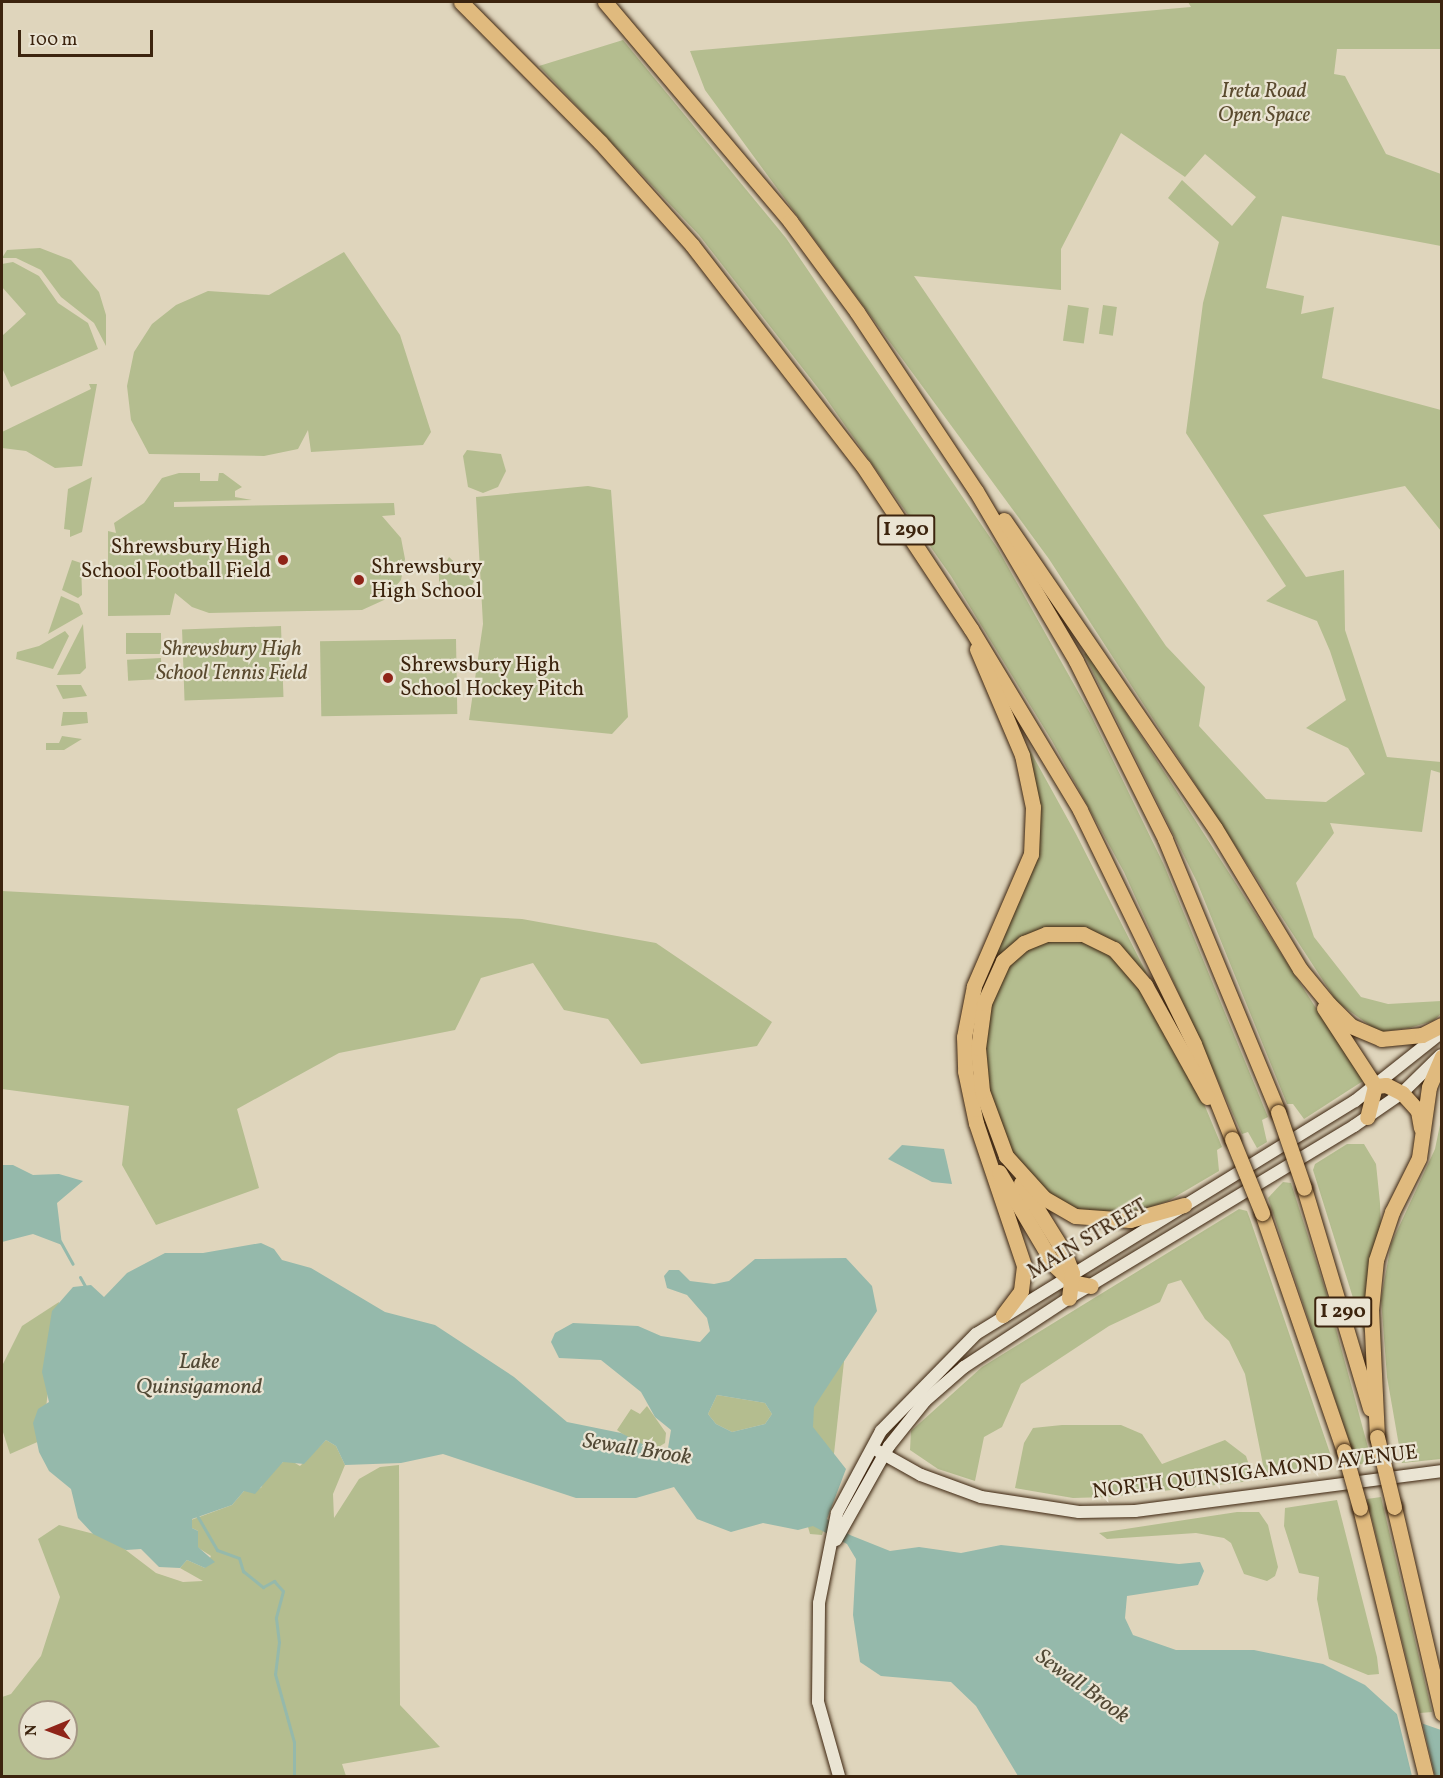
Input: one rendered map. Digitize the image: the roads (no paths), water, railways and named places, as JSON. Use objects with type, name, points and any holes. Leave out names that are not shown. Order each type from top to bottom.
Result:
[{"type":"highway","name":"I 290","points":[[461,2],[636,181],[753,319],[863,466],[971,629],[1080,810],[1194,1044],[1262,1213],[1344,1451],[1426,1776]]},
{"type":"highway","name":"I 290","points":[[605,2],[790,221],[954,456],[1035,590],[1120,747],[1212,944],[1278,1112],[1304,1188],[1377,1437],[1441,1712]]},
{"type":"highway","points":[[954,456],[1120,686],[1375,1086],[1367,1117]]},
{"type":"highway","points":[[971,629],[984,672],[1022,755],[1033,824],[1026,867],[967,1009],[964,1071],[981,1138],[1024,1266],[1021,1291],[1003,1315]]},
{"type":"highway","points":[[1069,1298],[1070,1277],[1006,1156],[982,1091],[980,1018],[1003,961],[1024,943],[1046,934],[1088,936],[1124,957],[1229,1134]]},
{"type":"highway","points":[[1300,969],[1351,1026],[1372,1037],[1410,1037],[1442,1025]]},
{"type":"highway","points":[[1377,1437],[1374,1277],[1388,1222],[1421,1149],[1429,1087],[1442,1056]]},
{"type":"highway","points":[[1375,1086],[1386,1085],[1402,1093],[1420,1118],[1421,1149]]},
{"type":"highway","points":[[981,1138],[1036,1240],[1070,1277],[1091,1286]]},
{"type":"highway","points":[[1006,1156],[1044,1198],[1075,1216],[1130,1220],[1184,1205]]},
{"type":"main road","name":"MAIN STREET","points":[[838,1776],[823,1732],[815,1657],[819,1603],[830,1549],[872,1445],[944,1363],[1003,1315],[1070,1277],[1375,1086],[1442,1032]]},
{"type":"main road","name":"MAIN STREET","points":[[842,1517],[883,1455],[925,1401],[964,1367],[1069,1298],[1367,1117],[1402,1093],[1442,1056]]},
{"type":"main road","name":"NORTH QUINSIGAMOND AVENUE","points":[[872,1445],[883,1455],[921,1475],[981,1497],[1079,1512],[1135,1511],[1442,1471]]},
{"type":"water","points":[[902,1145],[944,1149],[952,1184],[932,1182],[888,1159]]},
{"type":"water","points":[[2,1165],[13,1165],[33,1175],[59,1174],[83,1181],[57,1203],[62,1245],[33,1234],[2,1242]]},
{"type":"water","name":"Lake Quinsigamond","points":[[261,1243],[274,1249],[282,1260],[311,1268],[385,1312],[435,1325],[514,1377],[567,1422],[621,1433],[660,1453],[668,1448],[671,1430],[655,1417],[641,1392],[601,1360],[559,1358],[551,1342],[555,1333],[573,1323],[638,1326],[661,1336],[700,1342],[710,1331],[707,1318],[687,1295],[667,1288],[664,1276],[669,1270],[679,1270],[690,1281],[714,1284],[729,1281],[755,1259],[846,1258],[872,1286],[877,1311],[814,1407],[813,1427],[846,1469],[827,1519],[850,1535],[890,1551],[919,1547],[961,1553],[1001,1545],[1179,1564],[1200,1562],[1204,1571],[1198,1585],[1127,1596],[1125,1618],[1133,1635],[1176,1650],[1254,1650],[1323,1664],[1365,1685],[1398,1715],[1441,1730],[1441,1776],[1018,1776],[976,1706],[951,1682],[881,1676],[860,1662],[853,1615],[856,1559],[847,1544],[813,1526],[798,1530],[763,1523],[731,1532],[697,1519],[674,1487],[636,1498],[576,1498],[443,1454],[401,1463],[345,1465],[336,1446],[326,1440],[304,1464],[283,1462],[255,1494],[244,1491],[232,1505],[192,1519],[192,1528],[198,1531],[198,1547],[215,1562],[205,1568],[187,1560],[180,1568],[159,1567],[141,1549],[126,1550],[93,1534],[78,1518],[71,1489],[49,1471],[39,1452],[33,1423],[38,1409],[49,1402],[42,1372],[52,1311],[73,1287],[91,1285],[104,1297],[127,1273],[165,1253],[203,1253]],"holes":[[[717,1395],[765,1403],[772,1414],[765,1424],[732,1432],[716,1424],[708,1414]]]},
{"type":"waterway","name":"Sewall Brook","points":[[60,1241],[73,1264]]},
{"type":"waterway","name":"Sewall Brook","points":[[80,1277],[85,1286]]},
{"type":"waterway","points":[[195,1512],[217,1550],[239,1558],[243,1571],[263,1587],[274,1581],[283,1591],[276,1618],[279,1642],[275,1674],[294,1742],[294,1776]]},
{"type":"place","name":"Shrewsbury High School Football Field","points":[[283,560]]},
{"type":"place","name":"Shrewsbury High School","points":[[359,580]]},
{"type":"place","name":"Shrewsbury High School Hockey Pitch","points":[[388,678]]},
{"type":"park label","name":"Ireta Road Open Space","points":[[1264,104]]},
{"type":"park label","name":"Shrewsbury High School Tennis Field","points":[[232,662]]}]
